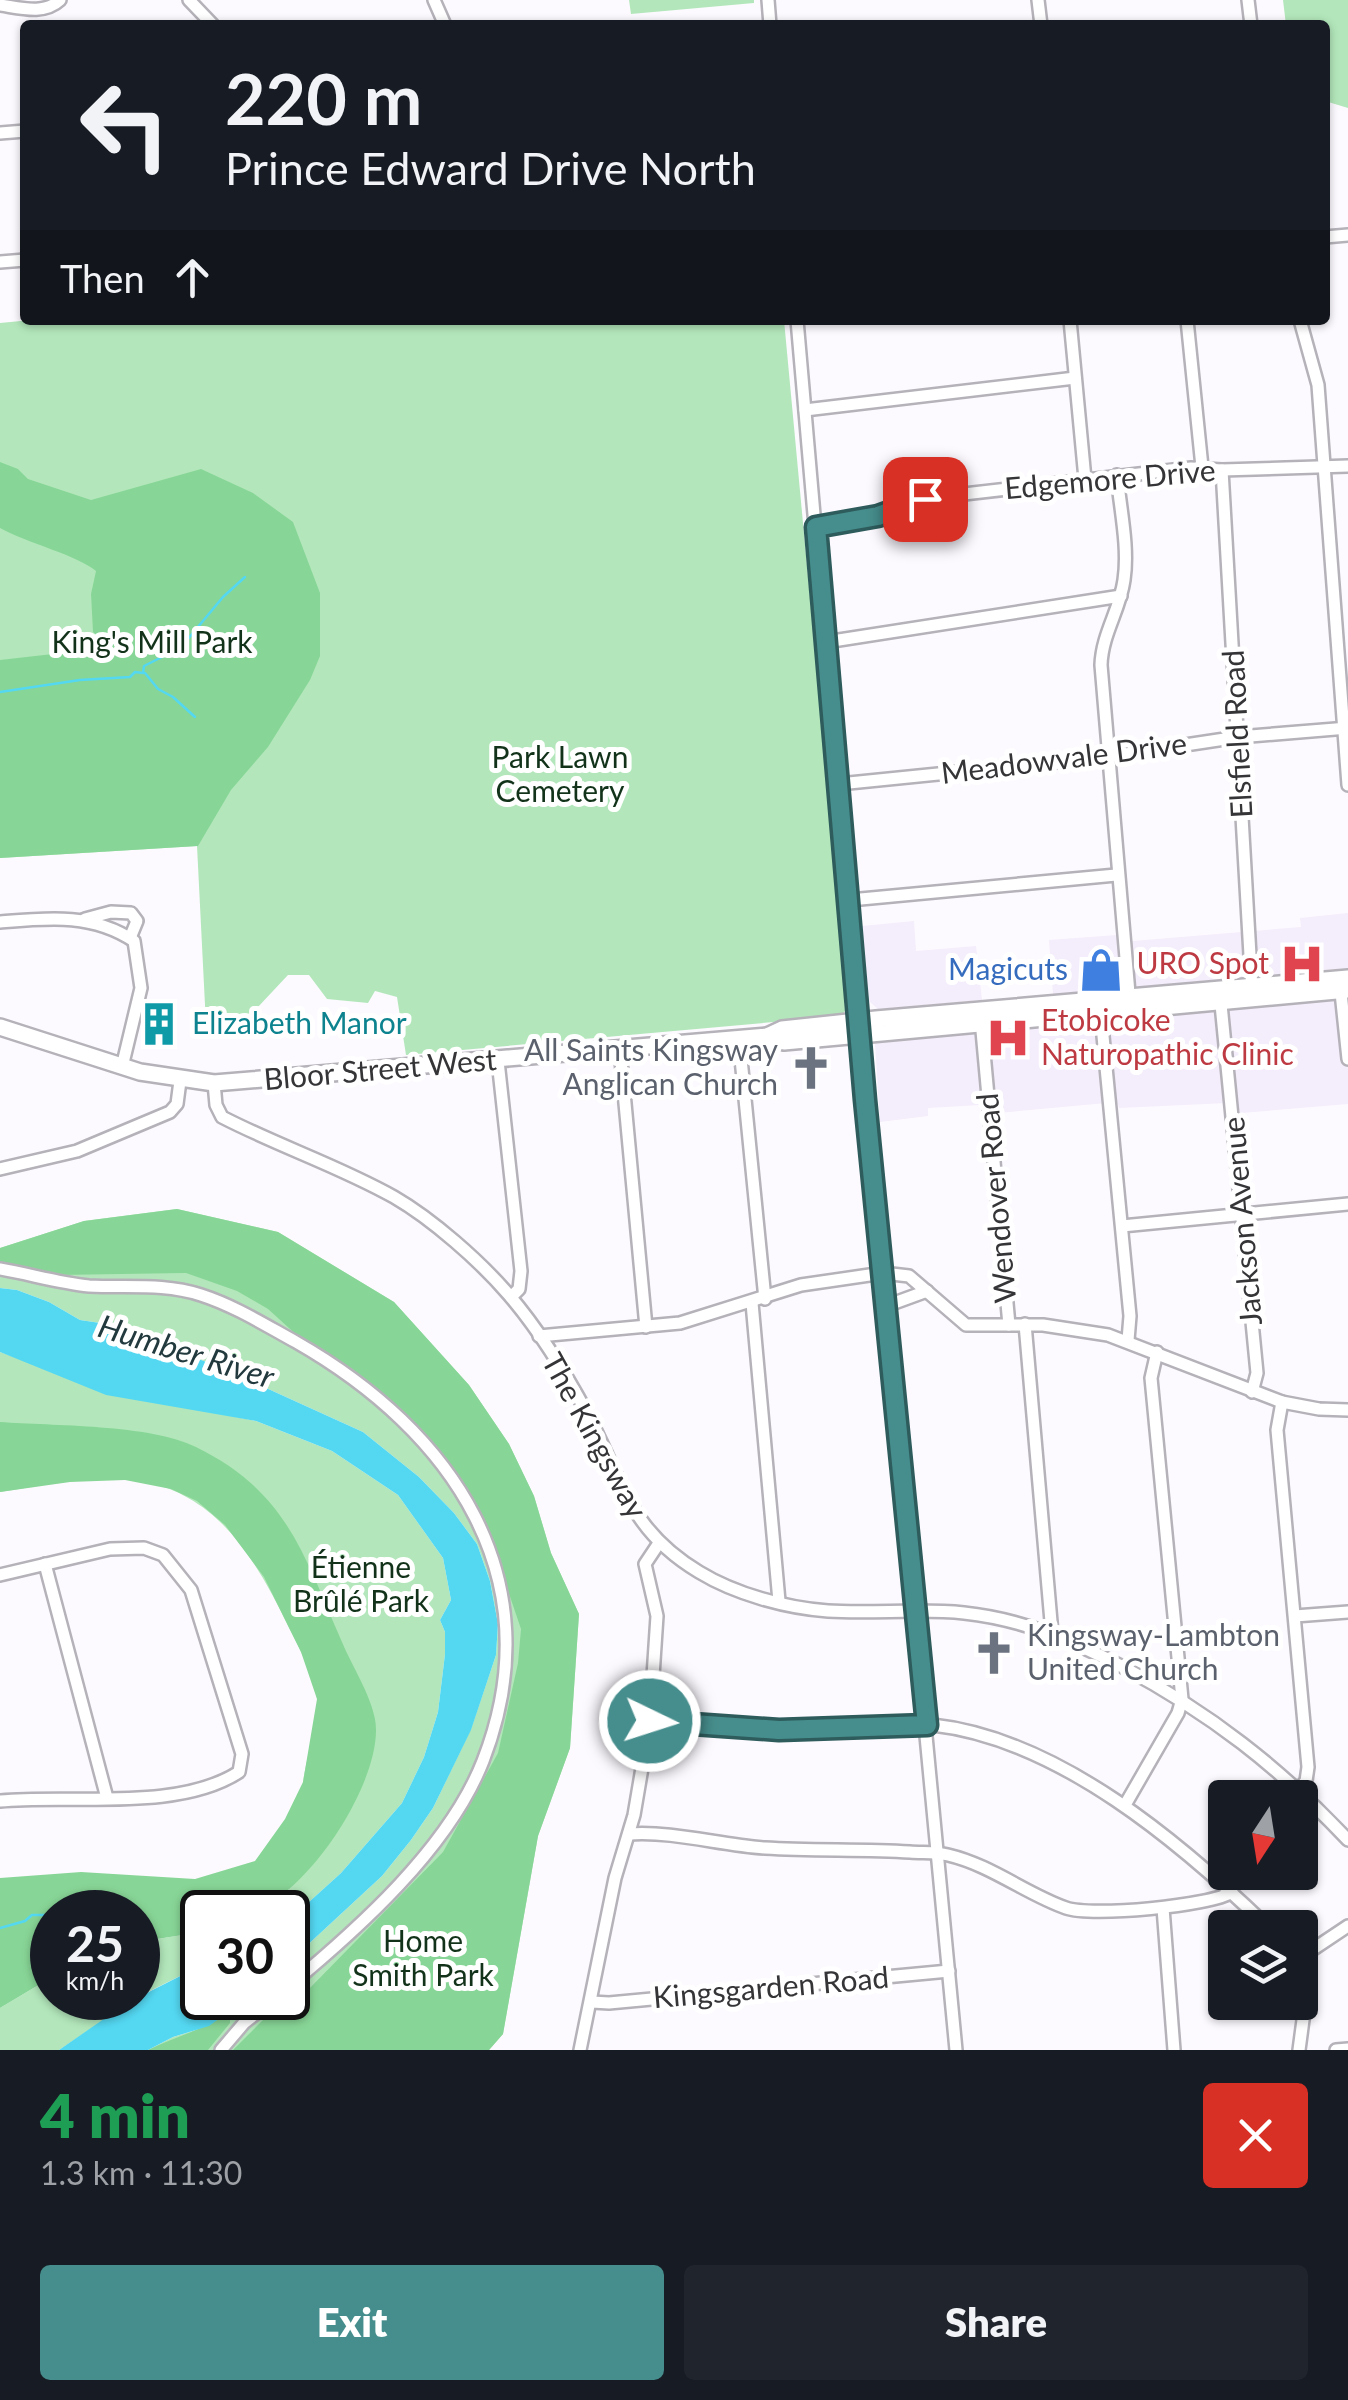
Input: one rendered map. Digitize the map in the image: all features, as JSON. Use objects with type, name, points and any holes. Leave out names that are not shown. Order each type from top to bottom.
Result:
[{"type":"main road","name":"Bloor Street West","points":[[0,1026],[122,1067],[214,1083],[767,1036],[784,1042],[859,1028],[1344,984]]},
{"type":"street","points":[[0,5],[41,10],[60,0]]},
{"type":"street","points":[[189,0],[208,20]]},
{"type":"street","points":[[797,325],[859,1028],[956,2050]]},
{"type":"street","points":[[1070,325],[1084,479]]},
{"type":"street","points":[[1187,325],[1202,467]]},
{"type":"street","points":[[1302,325],[1316,372],[1348,785]]},
{"type":"street","points":[[805,410],[1075,378]]},
{"type":"street","name":"Edgemore Drive","points":[[816,527],[878,516],[925,499],[1116,475],[1202,467],[1222,470],[1348,466]]},
{"type":"street","name":"Elsfield Road","points":[[1222,470],[1253,992]]},
{"type":"street","points":[[1116,475],[1125,573],[1101,655],[1106,757],[1129,1004]]},
{"type":"street","points":[[826,642],[1120,596]]},
{"type":"street","name":"Meadowvale Drive","points":[[839,784],[1346,729]]},
{"type":"street","points":[[850,900],[1116,875]]},
{"type":"street","points":[[85,919],[110,912],[131,914],[137,921],[130,938]]},
{"type":"street","points":[[0,922],[68,916],[85,919],[136,944],[141,988],[122,1067]]},
{"type":"street","points":[[1344,984],[1348,1059]]},
{"type":"street","name":"Jackson Avenue","points":[[1220,996],[1258,1373],[1252,1392]]},
{"type":"street","points":[[1100,1007],[1130,1316],[1128,1340]]},
{"type":"street","name":"Wendover Road","points":[[981,1017],[1009,1325]]},
{"type":"street","points":[[739,1039],[778,1601]]},
{"type":"street","points":[[620,1050],[646,1327]]},
{"type":"street","points":[[498,1060],[521,1271],[518,1292],[511,1298]]},
{"type":"street","points":[[0,1169],[77,1151],[170,1112],[176,1104],[180,1080]]},
{"type":"street","name":"The Kingsway","points":[[214,1083],[222,1117],[398,1200],[431,1224],[511,1298],[589,1418],[637,1518],[659,1544],[685,1564],[722,1584],[827,1611],[978,1614],[1052,1633],[1182,1698],[1243,1742],[1287,1780]]},
{"type":"street","points":[[1122,1226],[1348,1204]]},
{"type":"street","points":[[0,1270],[79,1284],[167,1287],[198,1294],[245,1314],[330,1363],[401,1418],[455,1482],[483,1535],[505,1606],[508,1640],[505,1674],[483,1763],[452,1817],[416,1865],[310,1967]]},
{"type":"street","points":[[539,1336],[680,1323],[802,1286],[883,1273],[904,1274],[966,1325],[1025,1324],[1079,1329],[1128,1340],[1282,1402],[1348,1410]]},
{"type":"street","points":[[886,1306],[927,1291]]},
{"type":"street","name":"Wendover Road","points":[[1025,1324],[1052,1633]]},
{"type":"street","points":[[558,1366],[561,1348],[574,1334]]},
{"type":"street","points":[[1124,1805],[1178,1713],[1182,1698],[1151,1378],[1157,1352]]},
{"type":"street","points":[[1282,1402],[1278,1430],[1306,1780]]},
{"type":"street","points":[[580,2050],[615,1878],[634,1815],[650,1721],[657,1616],[645,1564],[659,1544]]},
{"type":"street","points":[[0,1576],[128,1547],[154,1550],[171,1563],[191,1590],[242,1754],[239,1772],[207,1787],[107,1798],[0,1800]]},
{"type":"street","points":[[45,1564],[107,1798]]},
{"type":"street","points":[[1295,1616],[1348,1612]]},
{"type":"street","points":[[650,1721],[779,1730],[927,1725],[964,1731],[1050,1764],[1124,1805],[1250,1910]]},
{"type":"street","name":"The Kingsway","points":[[1318,1810],[1348,1840]]},
{"type":"street","points":[[634,1815],[657,1832]]},
{"type":"street","points":[[629,1834],[657,1832],[770,1848],[939,1853],[992,1871],[1070,1910],[1162,1908],[1232,1892]]},
{"type":"street","points":[[1162,1908],[1174,2050]]},
{"type":"street","points":[[1318,1947],[1348,1926]]},
{"type":"street","name":"Kingsgarden Road","points":[[592,2002],[610,2004],[950,1972]]},
{"type":"street","points":[[221,2050],[248,2020]]},
{"type":"street","points":[[1299,2050],[1303,2020]]},
{"type":"street","points":[[1336,2050],[1348,2049]]},
{"type":"shaded area","points":[[1348,913],[1348,968],[1053,994],[1049,940],[1117,935],[1133,941],[1301,927],[1300,918]]},
{"type":"shaded area","points":[[914,921],[916,951],[976,946],[982,1000],[878,1009],[869,1001],[862,926]]},
{"type":"shaded area","points":[[1348,996],[1348,1104],[1229,1114],[1227,1103],[1119,1108],[1117,1102],[998,1113],[997,1104],[928,1108],[928,1116],[880,1122],[875,1043]]},
{"type":"green space","points":[[629,0],[754,0],[754,3],[631,14]]},
{"type":"green space","points":[[1283,0],[1348,0],[1348,108],[1330,103],[1330,20],[1285,20]]},
{"type":"green space","name":"Park Lawn Cemetery","points":[[0,323],[784,325],[841,929],[845,1011],[841,1016],[406,1055],[397,997],[375,991],[368,1003],[327,999],[309,975],[288,975],[242,1024],[206,1025],[197,846],[0,858]]},
{"type":"green space","name":"King's Mill Park","points":[[0,462],[18,469],[28,479],[91,500],[201,469],[253,493],[293,522],[320,593],[320,656],[310,680],[268,747],[231,790],[198,846],[0,858],[0,660],[79,651],[86,645],[101,646],[105,642],[93,632],[91,594],[96,571],[0,528]]},
{"type":"green space","name":"Home Smith Park","points":[[177,1209],[278,1232],[394,1302],[469,1385],[509,1444],[534,1496],[551,1553],[579,1614],[570,1748],[538,1836],[503,2034],[489,2050],[148,2050],[217,2020],[310,2020],[310,1943],[382,1876],[433,1808],[471,1729],[496,1655],[498,1624],[490,1581],[477,1544],[419,1477],[363,1432],[222,1368],[107,1324],[80,1320],[17,1290],[0,1288],[0,1248],[84,1221]]},
{"type":"green space","name":"Home Smith Park","points":[[177,1209],[278,1232],[394,1302],[469,1385],[509,1444],[534,1496],[551,1553],[579,1614],[570,1748],[538,1836],[503,2034],[489,2050],[233,2050],[263,2020],[310,2020],[310,1988],[443,1852],[498,1753],[518,1663],[521,1629],[491,1541],[459,1478],[414,1424],[381,1393],[301,1339],[268,1309],[237,1291],[186,1273],[58,1275],[0,1265],[0,1248],[84,1221]]},
{"type":"green space","name":"Étienne Brûlé Park","points":[[0,1352],[191,1408],[256,1421],[332,1451],[398,1495],[443,1558],[451,1600],[440,1620],[445,1632],[445,1654],[438,1712],[424,1757],[402,1803],[341,1873],[310,1901],[310,1890],[285,1890],[324,1849],[344,1818],[303,1782],[317,1699],[313,1681],[277,1604],[250,1558],[216,1518],[195,1502],[145,1482],[72,1481],[0,1492]]},
{"type":"green space","points":[[0,1422],[153,1434],[177,1439],[227,1465],[273,1506],[303,1554],[369,1699],[375,1719],[375,1743],[355,1802],[317,1861],[288,1890],[180,1890],[180,1935],[160,1939],[160,1890],[30,1890],[30,1990],[0,2008],[0,1878],[81,1872],[195,1879],[255,1861],[285,1819],[303,1782],[317,1699],[301,1652],[264,1577],[225,1525],[197,1501],[171,1489],[125,1480],[70,1482],[0,1492]]},
{"type":"green space","points":[[180,1935],[180,1976],[160,1986],[160,1939]]},
{"type":"green space","points":[[30,1990],[30,2020],[104,2020],[59,2050],[0,2050],[0,2008]]},
{"type":"green space","points":[[216,2020],[230,2020],[208,2050],[148,2050]]},
{"type":"water","name":"Humber River","points":[[0,1288],[17,1290],[80,1320],[107,1324],[222,1368],[363,1432],[419,1477],[477,1544],[490,1581],[498,1624],[496,1655],[471,1730],[433,1808],[411,1840],[382,1876],[310,1943],[310,1901],[341,1873],[402,1803],[424,1757],[438,1712],[445,1654],[445,1632],[440,1620],[451,1600],[443,1558],[398,1495],[332,1451],[256,1421],[106,1395],[0,1352]]},
{"type":"water","points":[[180,1976],[180,2020],[217,2020],[148,2050],[59,2050],[102,2020],[160,2020],[160,1986]]},
{"type":"waterway","points":[[182,646],[245,577]]},
{"type":"waterway","points":[[0,692],[130,677],[135,672],[143,673],[144,666],[168,654]]},
{"type":"waterway","points":[[145,673],[158,689],[195,717]]},
{"type":"waterway","points":[[0,1928],[30,1917]]},
{"type":"place","name":"URO Spot","points":[[1302,964]]},
{"type":"place","name":"Magicuts","points":[[1101,970]]},
{"type":"place","name":"Elizabeth Manor","points":[[159,1024]]},
{"type":"place","name":"Etobicoke Naturopathic Clinic","points":[[1008,1038]]},
{"type":"place","name":"All Saints Kingsway Anglican Church","points":[[811,1068]]},
{"type":"place","name":"Kingsway-Lambton United Church","points":[[994,1653]]},
{"type":"route","points":[[650,1721],[779,1730],[927,1725],[865,1100],[816,527],[878,516],[925,499]]}]
